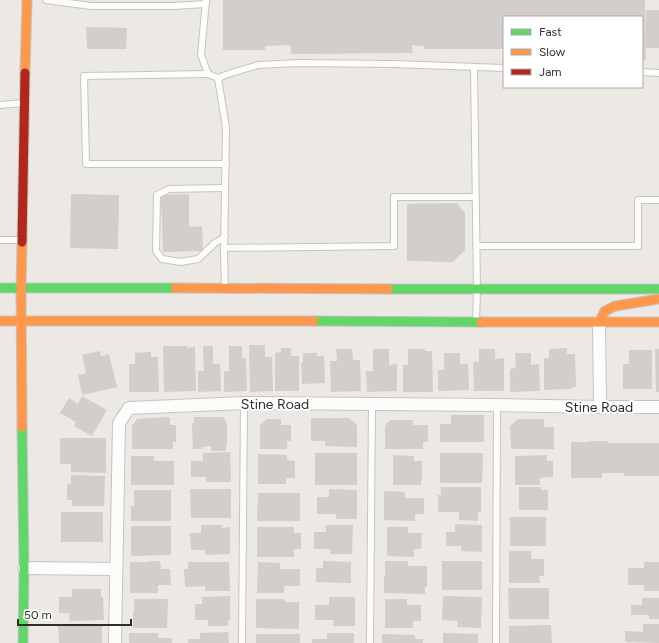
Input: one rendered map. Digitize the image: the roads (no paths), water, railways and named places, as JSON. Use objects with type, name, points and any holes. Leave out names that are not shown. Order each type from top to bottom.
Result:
[{"type":"main road","points":[[23,643],[24,568],[21,288],[27,0]]},
{"type":"main road","points":[[0,288],[659,289]]},
{"type":"main road","points":[[600,322],[606,311],[615,306],[659,299]]},
{"type":"main road","points":[[0,321],[659,322]]},
{"type":"street","points":[[600,322],[600,407]]},
{"type":"street","name":"Stine Road","points":[[115,643],[119,423],[129,408],[244,403],[659,407]]},
{"type":"street","points":[[24,568],[116,569]]},
{"type":"lane","points":[[46,0],[91,6],[174,6],[206,2],[201,55],[208,74]]},
{"type":"lane","points":[[226,164],[86,164],[84,76],[208,74],[218,78],[258,65],[298,63],[394,64],[503,68]]},
{"type":"lane","points":[[474,67],[477,289],[476,322]]},
{"type":"lane","points":[[643,72],[659,74]]},
{"type":"lane","points":[[218,78],[226,128],[224,248],[225,288]]},
{"type":"lane","points":[[0,105],[25,103]]},
{"type":"lane","points":[[225,188],[169,188],[157,195],[156,251],[162,259],[181,262],[198,259],[215,243],[225,237]]},
{"type":"lane","points":[[224,248],[394,246],[394,197],[476,197]]},
{"type":"lane","points":[[476,246],[638,246],[638,200],[659,200]]},
{"type":"lane","points":[[0,240],[22,240]]},
{"type":"lane","points":[[242,643],[244,403]]},
{"type":"lane","points":[[370,643],[372,404]]},
{"type":"lane","points":[[496,643],[497,405]]}]
